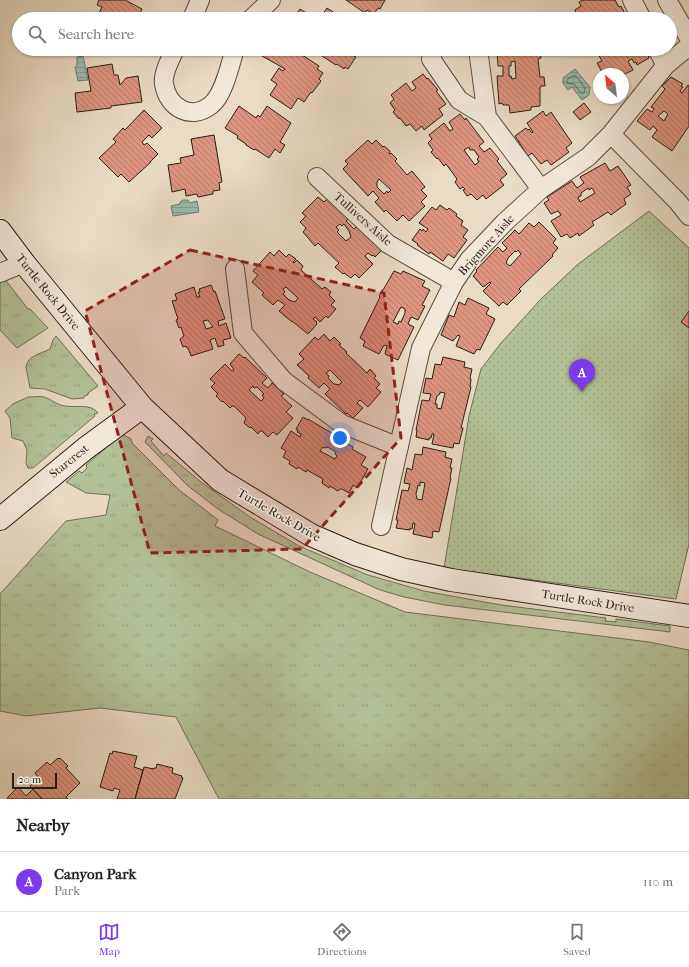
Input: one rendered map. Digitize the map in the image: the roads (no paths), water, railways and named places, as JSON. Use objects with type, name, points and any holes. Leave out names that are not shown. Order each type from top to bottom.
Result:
[{"type":"street","points":[[195,12],[200,0]]},
{"type":"street","points":[[258,12],[271,0]]},
{"type":"street","points":[[632,0],[638,12]]},
{"type":"street","points":[[667,0],[674,12]]},
{"type":"street","points":[[677,17],[689,38]]},
{"type":"street","name":"Brigmore Aisle","points":[[677,56],[689,46]]},
{"type":"street","points":[[172,56],[167,66],[164,83],[171,102],[182,110],[199,112],[212,105],[221,92],[233,56]]},
{"type":"street","points":[[432,56],[431,59],[459,100],[487,117],[541,189]]},
{"type":"street","points":[[479,56],[487,117]]},
{"type":"street","points":[[661,56],[666,65]]},
{"type":"street","name":"Brigmore Aisle","points":[[381,526],[421,348],[454,282],[469,260],[500,227],[541,189],[588,157],[611,134],[666,65],[677,56]]},
{"type":"street","points":[[611,134],[672,196],[689,216]]},
{"type":"street","name":"Tullivers Aisle","points":[[317,177],[388,244],[454,282]]},
{"type":"street","name":"Turtle Rock Drive","points":[[0,231],[24,263],[142,407],[220,480],[311,535],[355,554],[401,569],[451,580],[689,615]]},
{"type":"street","points":[[0,273],[24,263]]},
{"type":"street","points":[[235,270],[243,333],[284,381],[342,424],[399,447]]},
{"type":"street","name":"Starcrest","points":[[0,519],[86,448],[142,407]]},
{"type":"water","points":[[83,56],[88,80],[78,81],[75,67],[77,65],[77,57]]},
{"type":"water","points":[[575,69],[590,87],[589,95],[582,100],[572,87],[568,90],[563,83],[563,78]]},
{"type":"water","points":[[183,200],[188,200],[190,203],[197,201],[199,212],[173,216],[171,206],[180,204]]},
{"type":"place","name":"Canyon Park","points":[[582,392]]}]
